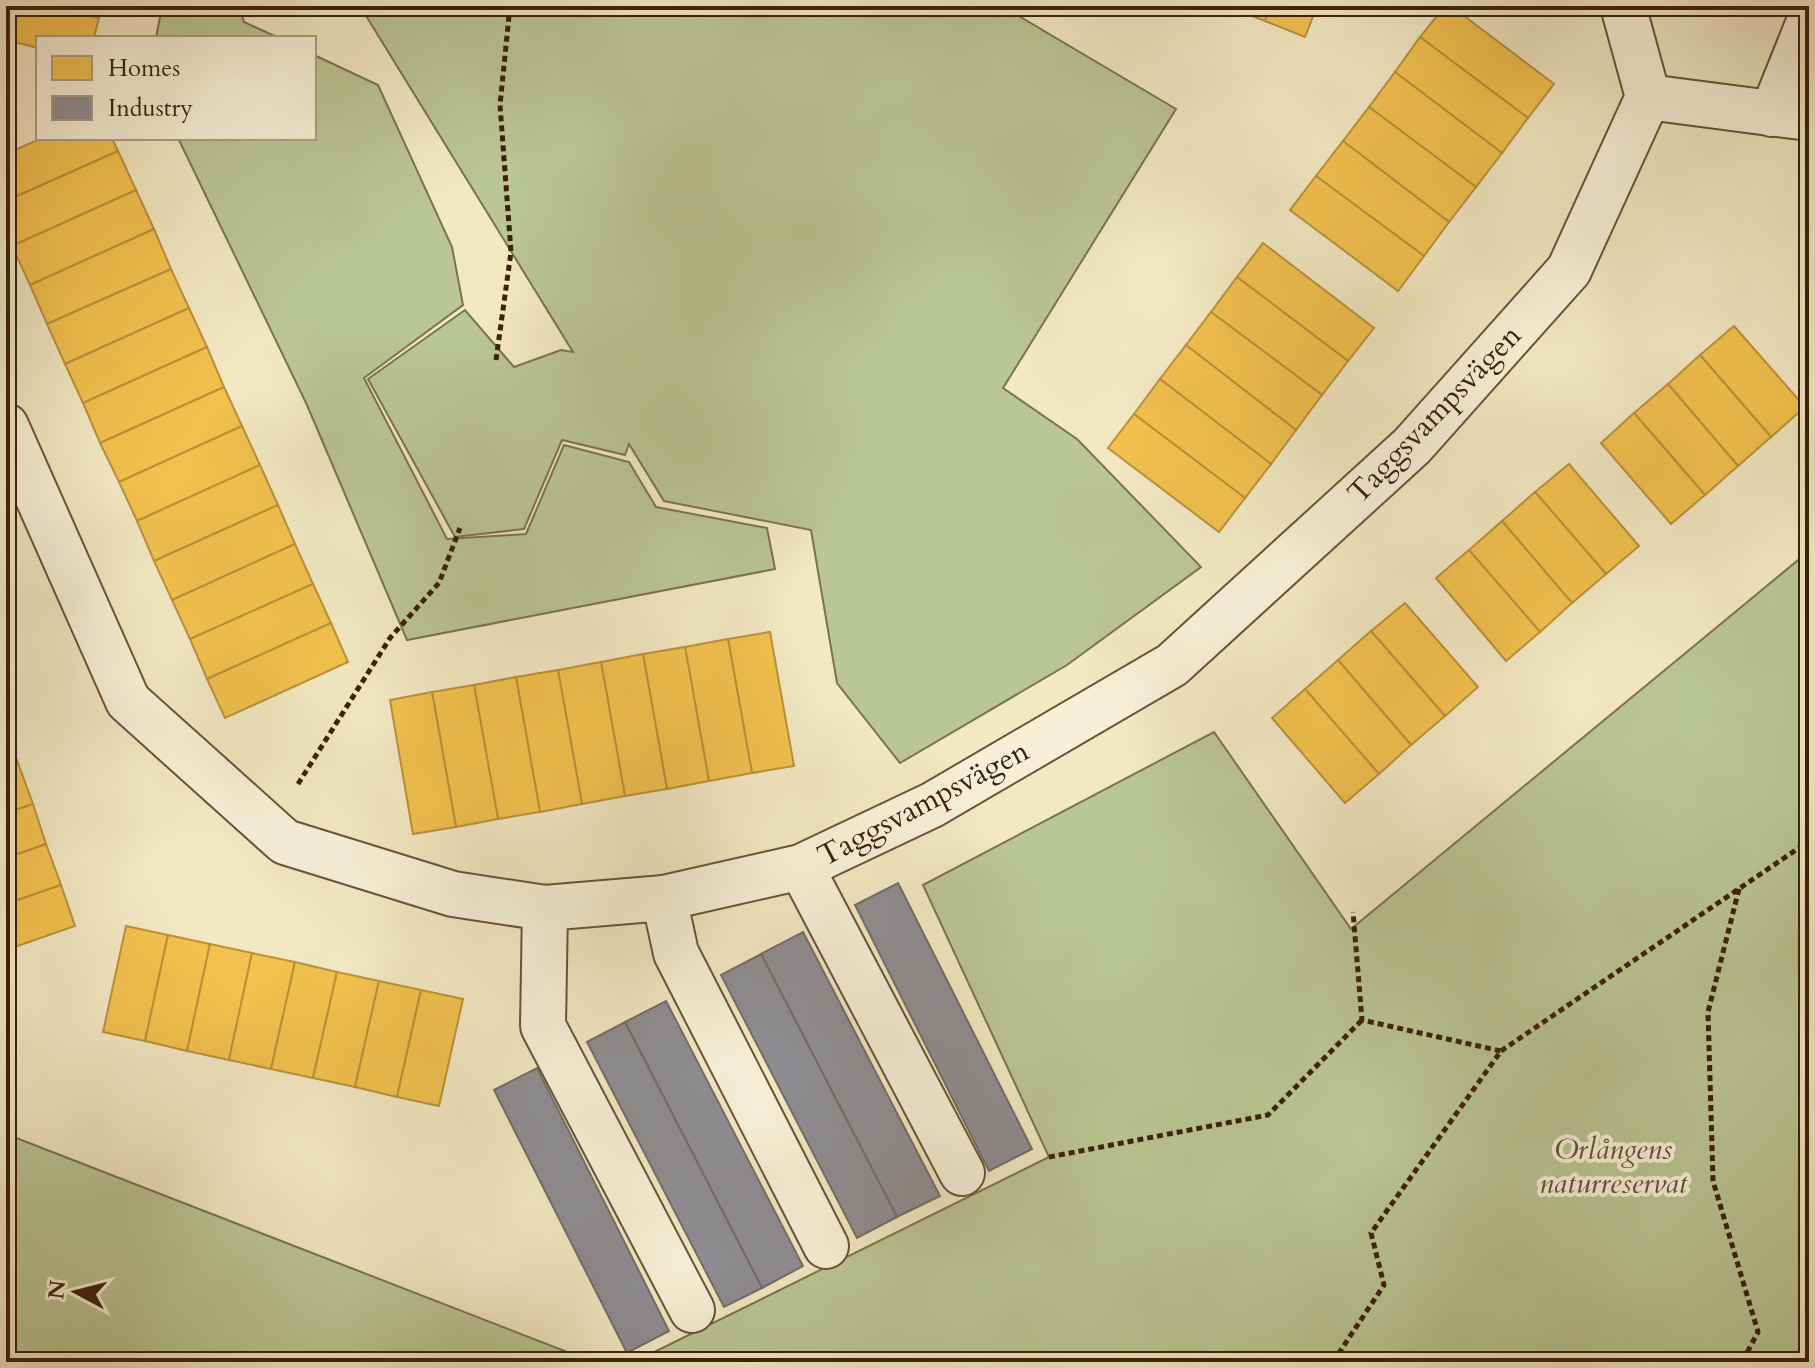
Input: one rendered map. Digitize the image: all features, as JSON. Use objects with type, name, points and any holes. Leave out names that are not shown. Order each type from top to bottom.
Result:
[{"type":"street","points":[[1623,6],[1648,97],[1791,116],[1809,22]]},
{"type":"street","name":"Taggsvampsvägen","points":[[6,426],[128,701],[285,842],[453,894],[545,908],[664,898],[801,867],[932,805],[1172,665],[1412,446],[1569,270],[1648,97]]},
{"type":"street","points":[[801,867],[962,1173]]},
{"type":"street","points":[[664,898],[676,953],[826,1246]]},
{"type":"street","points":[[545,908],[543,1026],[692,1310]]},
{"type":"path","points":[[496,360],[511,252],[500,105],[510,6]]},
{"type":"path","points":[[270,829],[390,638],[439,583],[460,528]]},
{"type":"path","points":[[1333,1362],[1384,1285],[1371,1233],[1501,1051],[1809,841]]},
{"type":"path","points":[[1739,889],[1708,1012],[1713,1181],[1758,1332],[1742,1362]]},
{"type":"path","points":[[1049,1157],[1268,1115],[1362,1020],[1353,912]]},
{"type":"path","points":[[1362,1020],[1501,1051]]},
{"type":"green space","points":[[162,6],[239,6],[244,22],[275,36],[156,36]]},
{"type":"green space","points":[[360,6],[1002,6],[1176,109],[1003,388],[1077,439],[1201,567],[1067,665],[900,763],[837,683],[811,530],[664,501],[629,444],[625,455],[562,440],[524,529],[455,537],[368,379],[465,310],[514,367],[561,350],[573,352]]},
{"type":"green space","points":[[316,56],[378,85],[452,247],[463,305],[364,378],[447,539],[526,534],[564,445],[629,462],[656,507],[767,528],[775,569],[407,640],[307,405],[179,140],[316,140]]},
{"type":"green space","name":"Orlångens naturreservat","points":[[1809,551],[1809,1362],[634,1362],[1049,1157],[923,885],[1214,732],[1351,929]]},
{"type":"green space","points":[[6,1134],[593,1362],[6,1362]]},
{"type":"building: Homes","points":[[6,6],[50,6],[99,18],[94,36],[36,36],[36,48],[6,40]]},
{"type":"building: Homes","points":[[50,6],[102,6],[99,18]]},
{"type":"building: Homes","points":[[1225,6],[1271,6],[1265,21]]},
{"type":"building: Homes","points":[[1271,6],[1317,6],[1305,37],[1265,21]]},
{"type":"building: Homes","points":[[1445,6],[1451,6],[1554,84],[1528,118],[1420,37]]},
{"type":"building: Homes","points":[[1420,37],[1528,118],[1502,153],[1395,72]]},
{"type":"building: Homes","points":[[1395,72],[1502,153],[1476,187],[1369,107]]},
{"type":"building: Homes","points":[[1369,107],[1476,187],[1449,222],[1343,141]]},
{"type":"building: Homes","points":[[38,140],[113,140],[118,151],[6,201],[6,154]]},
{"type":"building: Homes","points":[[1343,141],[1449,222],[1424,256],[1316,176]]},
{"type":"building: Homes","points":[[118,151],[136,190],[12,246],[6,233],[6,201]]},
{"type":"building: Homes","points":[[1316,176],[1424,256],[1398,291],[1290,210]]},
{"type":"building: Homes","points":[[136,190],[154,229],[30,285],[12,246]]},
{"type":"building: Homes","points":[[154,229],[171,269],[47,324],[30,285]]},
{"type":"building: Homes","points":[[1263,243],[1374,328],[1348,361],[1237,277]]},
{"type":"building: Homes","points":[[171,269],[189,308],[65,364],[47,324]]},
{"type":"building: Homes","points":[[1237,277],[1348,361],[1322,395],[1211,312]]},
{"type":"building: Homes","points":[[189,308],[207,347],[83,403],[65,364]]},
{"type":"building: Homes","points":[[1211,312],[1322,395],[1296,430],[1186,345]]},
{"type":"building: Homes","points":[[1734,326],[1805,407],[1771,437],[1700,355]]},
{"type":"building: Homes","points":[[1186,345],[1296,430],[1271,464],[1160,379]]},
{"type":"building: Homes","points":[[207,347],[224,387],[100,443],[83,403]]},
{"type":"building: Homes","points":[[1700,355],[1771,437],[1738,466],[1668,384]]},
{"type":"building: Homes","points":[[1160,379],[1271,464],[1245,498],[1134,414]]},
{"type":"building: Homes","points":[[1668,384],[1738,466],[1705,495],[1634,413]]},
{"type":"building: Homes","points":[[224,387],[242,426],[119,482],[100,443]]},
{"type":"building: Homes","points":[[1634,413],[1705,495],[1671,524],[1601,443]]},
{"type":"building: Homes","points":[[1134,414],[1245,498],[1219,532],[1108,448]]},
{"type":"building: Homes","points":[[242,426],[260,465],[137,521],[119,482]]},
{"type":"building: Homes","points":[[1569,464],[1639,546],[1606,574],[1535,492]]},
{"type":"building: Homes","points":[[260,465],[278,505],[154,561],[137,521]]},
{"type":"building: Homes","points":[[1535,492],[1606,574],[1572,603],[1502,521]]},
{"type":"building: Homes","points":[[278,505],[295,544],[172,600],[154,561]]},
{"type":"building: Homes","points":[[1502,521],[1572,603],[1540,632],[1469,550]]},
{"type":"building: Homes","points":[[295,544],[313,584],[190,639],[172,600]]},
{"type":"building: Homes","points":[[1469,550],[1540,632],[1506,661],[1436,578]]},
{"type":"building: Homes","points":[[313,584],[331,623],[207,679],[190,639]]},
{"type":"building: Homes","points":[[1405,603],[1478,687],[1445,716],[1371,631]]},
{"type":"building: Homes","points":[[331,623],[348,662],[225,718],[207,679]]},
{"type":"building: Homes","points":[[1371,631],[1445,716],[1411,745],[1338,660]]},
{"type":"building: Homes","points":[[770,632],[794,766],[752,773],[728,639]]},
{"type":"building: Homes","points":[[728,639],[752,773],[709,781],[685,647]]},
{"type":"building: Homes","points":[[685,647],[709,781],[667,789],[643,654]]},
{"type":"building: Homes","points":[[643,654],[667,789],[625,796],[601,662]]},
{"type":"building: Homes","points":[[1338,660],[1411,745],[1379,774],[1305,689]]},
{"type":"building: Homes","points":[[601,662],[625,796],[582,804],[558,670]]},
{"type":"building: Homes","points":[[558,670],[582,804],[540,812],[516,677]]},
{"type":"building: Homes","points":[[516,677],[540,812],[498,819],[474,685]]},
{"type":"building: Homes","points":[[474,685],[498,819],[456,827],[432,692]]},
{"type":"building: Homes","points":[[1305,689],[1379,774],[1345,803],[1272,718]]},
{"type":"building: Homes","points":[[432,692],[456,827],[413,834],[390,700]]},
{"type":"building: Homes","points":[[6,730],[18,763],[6,767]]},
{"type":"building: Homes","points":[[18,763],[33,804],[6,813],[6,767]]},
{"type":"building: Homes","points":[[33,804],[46,844],[6,858],[6,813]]},
{"type":"building: Homes","points":[[46,844],[61,885],[6,904],[6,858]]},
{"type":"building: Homes","points":[[61,885],[75,926],[6,950],[6,904]]},
{"type":"building: Homes","points":[[126,926],[168,935],[145,1041],[103,1032]]},
{"type":"building: Homes","points":[[168,935],[210,944],[187,1051],[145,1041]]},
{"type":"building: Homes","points":[[210,944],[252,953],[229,1060],[187,1051]]},
{"type":"building: Homes","points":[[252,953],[295,962],[271,1069],[229,1060]]},
{"type":"building: Homes","points":[[295,962],[337,972],[313,1078],[271,1069]]},
{"type":"building: Homes","points":[[337,972],[379,981],[355,1087],[313,1078]]},
{"type":"building: Homes","points":[[379,981],[421,990],[397,1097],[355,1087]]},
{"type":"building: Homes","points":[[421,990],[463,999],[439,1106],[397,1097]]},
{"type":"building: Industry","points":[[898,883],[1032,1149],[989,1171],[855,905]]},
{"type":"building: Industry","points":[[803,932],[940,1196],[897,1217],[761,954]]},
{"type":"building: Industry","points":[[761,954],[897,1217],[857,1238],[721,975]]},
{"type":"building: Industry","points":[[666,1001],[803,1266],[762,1288],[625,1022]]},
{"type":"building: Industry","points":[[625,1022],[762,1288],[724,1307],[587,1042]]},
{"type":"building: Industry","points":[[537,1068],[669,1331],[627,1353],[494,1090]]}]
